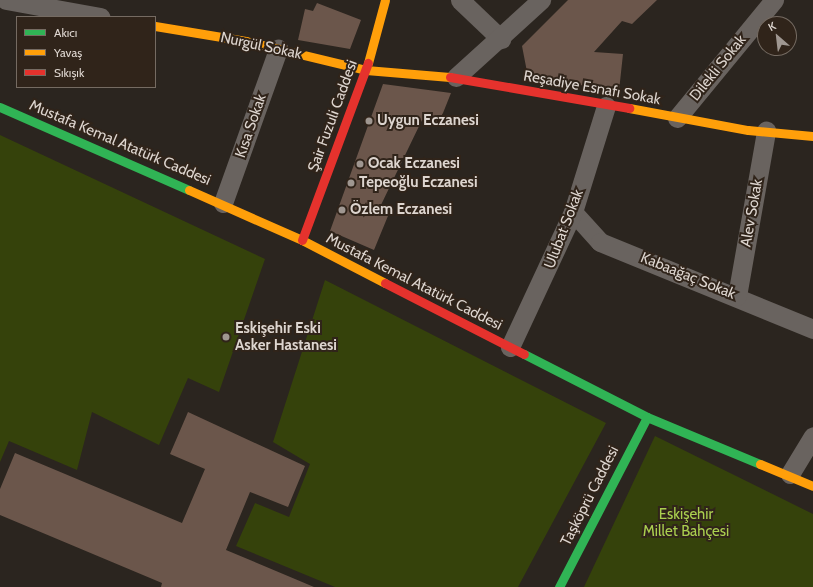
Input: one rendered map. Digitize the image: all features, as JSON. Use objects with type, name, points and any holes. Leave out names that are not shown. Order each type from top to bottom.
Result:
[{"type":"main road","name":"Şair Fuzuli Caddesi","points":[[302,240],[366,70],[385,0]]},
{"type":"main road","name":"Nurgül Sokak","points":[[156,26],[278,49],[366,70]]},
{"type":"main road","name":"Reşadiye Esnafı Sokak","points":[[366,70],[456,77],[677,118],[766,131],[811,133]]},
{"type":"main road","name":"Mustafa Kemal Atatürk Caddesi","points":[[0,107],[223,203],[302,240],[647,417],[790,474],[813,486]]},
{"type":"main road","name":"Taşköprü Caddesi","points":[[559,587],[647,417]]},
{"type":"street","points":[[6,0],[44,4],[96,16]]},
{"type":"street","points":[[460,0],[501,39]]},
{"type":"street","points":[[456,77],[501,39],[541,0]]},
{"type":"street","name":"Dilekli Sokak","points":[[677,118],[774,0]]},
{"type":"street","name":"Kısa Sokak","points":[[223,203],[278,49]]},
{"type":"street","name":"Ulubat Sokak","points":[[510,347],[573,212],[606,106]]},
{"type":"street","name":"Alev Sokak","points":[[737,296],[766,131]]},
{"type":"street","name":"Kabaağaç Sokak","points":[[573,212],[600,242],[737,296],[813,329]]},
{"type":"street","points":[[790,474],[813,436]]},
{"type":"green space","points":[[0,135],[265,259],[219,392],[188,378],[159,445],[92,412],[77,470],[9,441],[0,462]]},
{"type":"green space","points":[[325,280],[606,423],[518,587],[335,587],[236,546],[255,503],[289,517],[310,464],[273,442]]},
{"type":"green space","name":"Eskişehir Millet Bahçesi","points":[[655,436],[813,514],[813,587],[584,587]]},
{"type":"building","points":[[568,0],[657,0],[632,24],[622,21],[594,52],[623,54],[619,91],[528,77],[522,46]]},
{"type":"building","points":[[317,3],[361,20],[350,49],[298,40],[305,9],[313,11]]},
{"type":"building","points":[[383,84],[451,93],[439,123],[422,120],[380,207],[390,211],[374,250],[330,231]]},
{"type":"building","points":[[188,412],[305,466],[288,507],[250,492],[226,550],[314,587],[161,587],[162,583],[0,515],[0,489],[15,453],[182,523],[205,469],[170,454]]},
{"type":"traffic: fast","points":[[0,107],[189,190]]},
{"type":"traffic: fast","points":[[524,354],[647,417],[760,464]]},
{"type":"traffic: fast","points":[[559,587],[647,417]]},
{"type":"traffic: slow","points":[[368,63],[385,0]]},
{"type":"traffic: slow","points":[[156,26],[246,41],[366,70],[450,77]]},
{"type":"traffic: slow","points":[[629,108],[748,130],[813,136]]},
{"type":"traffic: slow","points":[[189,190],[302,240],[385,283]]},
{"type":"traffic: slow","points":[[760,464],[813,486]]},
{"type":"traffic: jam","points":[[302,240],[368,63]]},
{"type":"traffic: jam","points":[[450,77],[629,108]]},
{"type":"traffic: jam","points":[[385,283],[524,354]]},
{"type":"place","name":"Uygun Eczanesi","points":[[369,121]]},
{"type":"place","name":"Ocak Eczanesi","points":[[360,164]]},
{"type":"place","name":"Tepeoğlu Eczanesi","points":[[351,183]]},
{"type":"place","name":"Özlem Eczanesi","points":[[342,210]]},
{"type":"place","name":"Eskişehir Eski Asker Hastanesi","points":[[226,337]]}]
